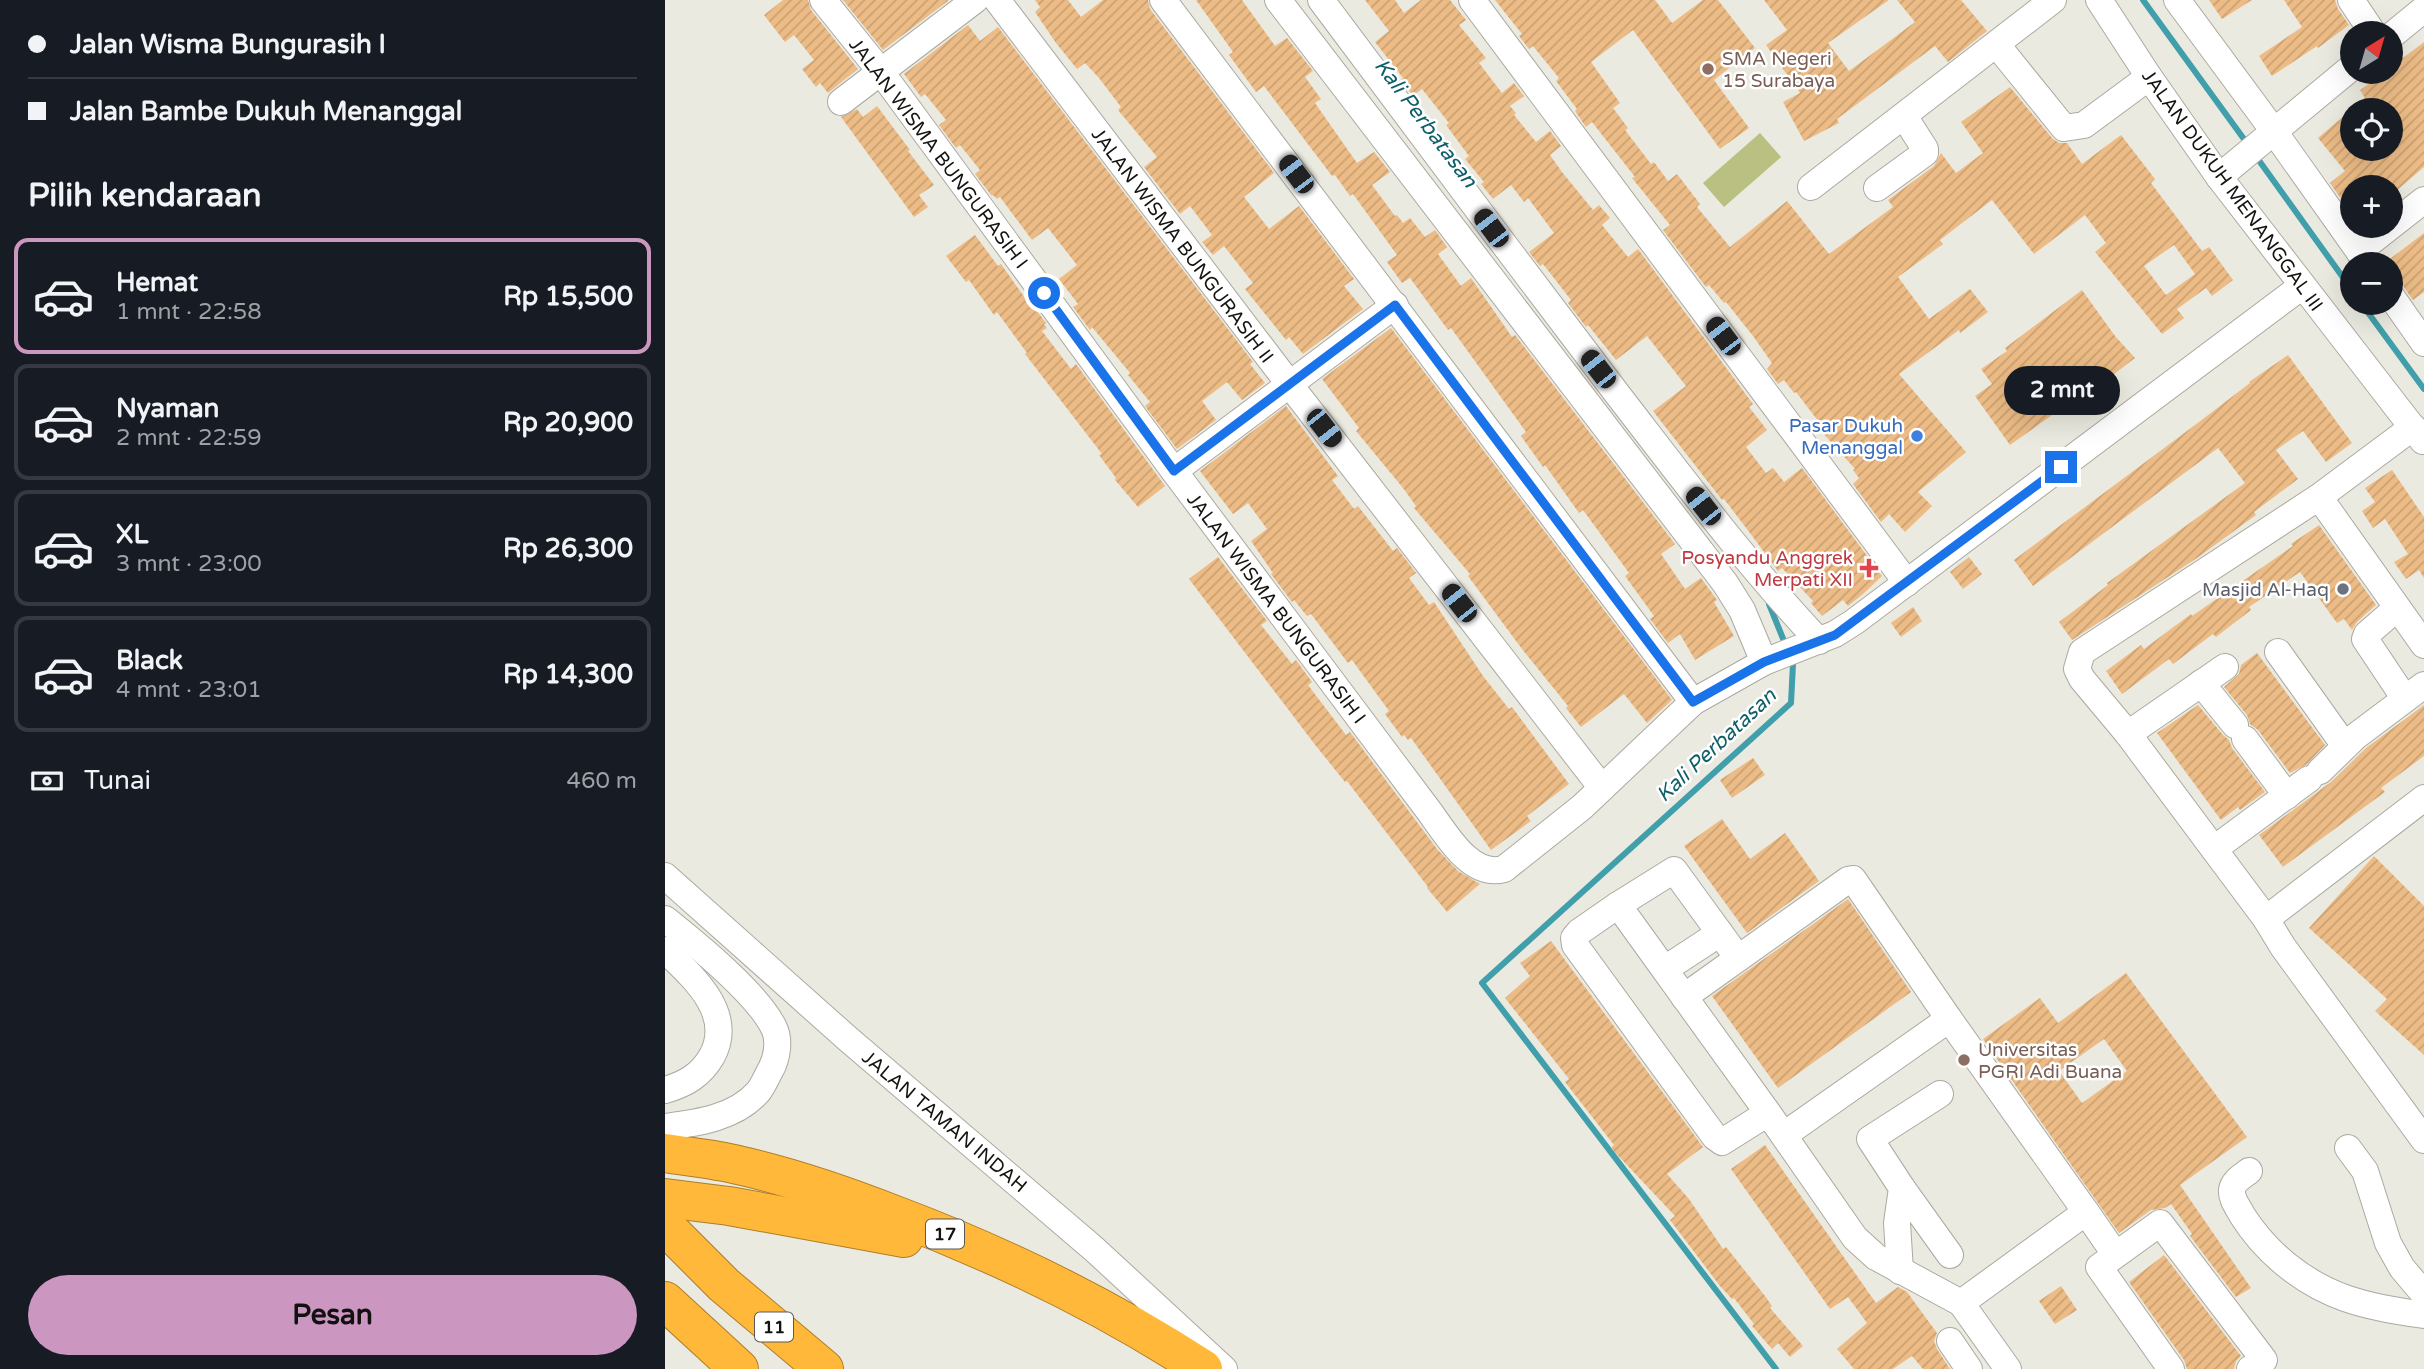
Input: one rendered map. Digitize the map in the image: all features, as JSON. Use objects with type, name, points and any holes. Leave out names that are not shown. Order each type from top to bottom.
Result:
[{"type":"highway","name":"17","points":[[665,1153],[738,1165],[812,1185],[933,1229],[1005,1259],[1086,1299],[1203,1369]]},
{"type":"highway","points":[[665,1198],[792,1216],[1005,1259]]},
{"type":"highway","name":"11","points":[[665,1226],[724,1285],[824,1369]]},
{"type":"highway","points":[[665,1301],[733,1364]]},
{"type":"highway","points":[[665,1319],[733,1364]]},
{"type":"highway","points":[[764,1319],[843,1369]]},
{"type":"street","name":"JALAN WISMA BUNGURASIH I","points":[[823,0],[881,72],[1174,471],[1458,849],[1477,867],[1489,870],[1504,869],[1602,788]]},
{"type":"street","points":[[841,102],[975,0]]},
{"type":"street","name":"JALAN WISMA BUNGURASIH II","points":[[997,0],[1602,788]]},
{"type":"street","points":[[1163,0],[1693,702]]},
{"type":"street","points":[[1278,0],[1725,583],[1770,659]]},
{"type":"street","points":[[1321,0],[1686,484],[1772,592],[1817,642]]},
{"type":"street","points":[[1472,0],[1907,583]]},
{"type":"street","points":[[1811,187],[2053,0]]},
{"type":"street","name":"JALAN DUKUH MENANGGAL III","points":[[2099,0],[2149,77],[2302,286],[2419,435]]},
{"type":"street","points":[[2177,0],[2270,133],[2359,252]]},
{"type":"street","points":[[2351,0],[2365,21]]},
{"type":"street","points":[[2403,26],[2424,9]]},
{"type":"street","points":[[1997,44],[2064,128],[2084,125],[2149,77]]},
{"type":"street","points":[[2222,174],[2340,77]]},
{"type":"street","points":[[1877,188],[1925,153],[1904,116]]},
{"type":"street","points":[[2370,252],[2424,200]]},
{"type":"street","points":[[1602,788],[1693,702],[1770,659],[1817,642],[1854,622],[2302,286]]},
{"type":"street","points":[[1174,471],[1395,305]]},
{"type":"street","points":[[2403,313],[2424,343]]},
{"type":"street","points":[[2419,435],[2319,497],[2082,653],[2077,669],[2266,919],[2283,947],[2424,1140]]},
{"type":"street","points":[[2319,497],[2424,645]]},
{"type":"street","points":[[2214,849],[2315,775],[2345,746],[2415,692],[2365,639],[2367,634],[2397,608]]},
{"type":"street","points":[[2278,652],[2345,746]]},
{"type":"street","points":[[2128,734],[2225,667]]},
{"type":"street","points":[[2201,683],[2287,796]]},
{"type":"street","points":[[2266,919],[2424,798]]},
{"type":"street","points":[[1738,958],[1674,870],[1618,905],[1574,938],[1575,945],[1715,1137],[1723,1143],[1768,1113]]},
{"type":"street","name":"JALAN TAMAN INDAH","points":[[665,876],[848,1039],[1066,1224],[1224,1369]]},
{"type":"street","points":[[1684,997],[1853,879],[2115,1254]]},
{"type":"street","points":[[1618,905],[1855,1238],[1876,1257],[1961,1303],[2001,1367]]},
{"type":"street","points":[[665,919],[751,996],[775,1030],[777,1045],[775,1062],[758,1092],[741,1106],[721,1116],[665,1127]]},
{"type":"street","points":[[1665,969],[1720,933]]},
{"type":"street","points":[[665,950],[693,977],[709,998],[718,1018],[720,1034],[712,1056],[698,1075],[683,1085],[665,1090]]},
{"type":"street","points":[[1784,1135],[1949,1019]]},
{"type":"street","points":[[1940,1094],[1870,1139],[1950,1255]]},
{"type":"street","points":[[2348,1148],[2365,1171],[2388,1243],[2402,1268],[2424,1294]]},
{"type":"street","points":[[2249,1171],[2234,1183],[2232,1192],[2235,1203],[2248,1223],[2283,1262],[2320,1287],[2345,1298],[2424,1315]]},
{"type":"street","points":[[1900,1271],[1897,1223],[1902,1188]]},
{"type":"street","points":[[1961,1303],[2086,1212]]},
{"type":"street","points":[[2171,1369],[2099,1267],[2160,1223],[2261,1366]]},
{"type":"street","points":[[1950,1341],[1969,1369]]},
{"type":"green space","points":[[1760,133],[1781,157],[1724,207],[1703,183]]},
{"type":"building","points":[[783,0],[808,0],[811,10],[858,69],[828,93],[820,83],[816,87],[802,69],[814,60],[794,35],[785,42],[764,15]]},
{"type":"building","points":[[843,0],[948,0],[948,1],[883,50]]},
{"type":"building","points":[[1035,0],[1068,0],[1081,17],[1103,0],[1148,0],[1150,9],[1274,173],[1244,197],[1269,229],[1299,206],[1354,279],[1344,286],[1363,309],[1303,354],[1289,337],[1286,340],[1245,289],[1253,283],[1224,246],[1213,255],[1202,242],[1212,235],[1190,206],[1180,214],[1144,167],[1157,157],[1118,110],[1121,107],[1099,78],[1085,63],[1077,69],[1056,43],[1035,12],[1040,7]]},
{"type":"building","points":[[1196,0],[1242,0],[1275,46],[1287,38],[1313,71],[1305,77],[1321,99],[1315,103],[1357,163],[1374,152],[1390,172],[1372,185],[1395,216],[1403,223],[1410,218],[1425,237],[1435,230],[1447,247],[1438,254],[1461,286],[1471,278],[1512,337],[1515,335],[1675,544],[1661,554],[1685,589],[1701,578],[1717,600],[1714,602],[1734,636],[1695,660],[1680,634],[1668,643],[1650,619],[1654,616],[1625,576],[1629,573],[1583,510],[1579,513],[1545,465],[1543,467],[1521,436],[1526,432],[1451,328],[1448,330],[1410,278],[1402,283],[1387,262],[1397,255],[1353,194],[1350,196],[1335,175],[1332,176],[1264,86],[1256,92],[1229,55],[1233,52]]},
{"type":"building","points":[[1365,0],[1395,0],[1404,13],[1421,0],[1450,0],[1466,20],[1459,25],[1486,58],[1479,63],[1502,93],[1514,83],[1524,96],[1510,106],[1516,113],[1514,115],[1536,142],[1550,131],[1561,146],[1550,155],[1562,172],[1593,210],[1599,205],[1610,218],[1602,225],[1628,257],[1638,249],[1753,404],[1749,407],[1767,430],[1746,447],[1766,473],[1773,468],[1784,482],[1802,468],[1882,576],[1863,594],[1848,606],[1843,600],[1822,616],[1811,603],[1813,601],[1782,568],[1778,571],[1653,411],[1686,386],[1647,336],[1616,360],[1588,325],[1586,327],[1568,303],[1571,300],[1543,264],[1540,266],[1529,252],[1554,233],[1528,198],[1524,202],[1511,185],[1493,199],[1481,184],[1484,182],[1465,159],[1469,156],[1446,125],[1449,123],[1422,89],[1413,96],[1401,80],[1403,78],[1375,42],[1389,31]]},
{"type":"building","points":[[1495,0],[1655,0],[1672,23],[1703,0],[1718,0],[1755,48],[1714,80],[1749,128],[1720,149],[1633,30],[1591,62],[1620,103],[1613,108],[1628,128],[1625,130],[1668,181],[1677,174],[1700,204],[1697,207],[1730,247],[1787,201],[1829,254],[1893,207],[1888,200],[1934,166],[1941,153],[1956,173],[1983,153],[1961,122],[2010,87],[2052,138],[2059,143],[2067,143],[2082,164],[2121,135],[2155,179],[2151,183],[2202,251],[2209,247],[2233,280],[2212,296],[2206,288],[2177,309],[2184,318],[2162,334],[2095,252],[2106,243],[2085,215],[2034,254],[1992,200],[1940,240],[1943,244],[1898,277],[1929,319],[1970,289],[1988,312],[1899,374],[1966,452],[1918,492],[1932,506],[1905,532],[1889,514],[1881,522],[1853,484],[1859,478],[1853,470],[1855,469],[1822,432],[1825,430],[1796,392],[1794,393],[1784,380],[1778,384],[1767,369],[1772,363],[1753,336],[1726,302],[1724,303],[1709,285],[1706,287],[1663,230],[1670,225],[1592,122],[1586,127],[1575,111],[1577,109],[1556,81],[1559,78],[1533,46],[1529,49],[1519,36],[1522,34]],"holes":[[[2174,245],[2195,274],[2166,295],[2144,266]]]},
{"type":"building","points":[[1764,0],[1889,0],[1828,43],[1849,71],[1915,22],[1897,0],[1961,0],[1987,31],[1948,62],[1935,46],[1837,119],[1839,123],[1804,141],[1783,102],[1800,93],[1766,45],[1787,30]]},
{"type":"building","points":[[2209,0],[2252,0],[2222,19]]},
{"type":"building","points":[[2284,0],[2335,0],[2346,21],[2340,21],[2340,32],[2318,48],[2317,46],[2272,76],[2259,56],[2302,27]]},
{"type":"building","points":[[968,25],[980,41],[998,27],[1253,362],[1250,364],[1265,383],[1242,400],[1227,382],[1202,401],[1216,420],[1177,449],[1145,406],[1150,402],[1128,375],[1130,373],[1092,327],[1090,330],[1073,307],[1078,304],[1059,279],[1077,265],[1048,228],[1032,240],[1000,197],[997,199],[992,196],[975,174],[980,170],[960,145],[956,148],[939,125],[946,120],[925,94],[921,97],[904,74]]},
{"type":"building","points":[[2424,42],[2424,167],[2403,185],[2403,175],[2340,175],[2345,171],[2318,138],[2340,119],[2340,161],[2403,161],[2403,98],[2365,98],[2360,90],[2369,84],[2403,84],[2403,58]]},
{"type":"building","points":[[877,106],[934,185],[919,195],[928,207],[914,217],[841,117],[857,109],[863,117]]},
{"type":"building","points":[[2340,175],[2340,197],[2330,183]]},
{"type":"building","points":[[2424,233],[2424,292],[2413,300],[2403,286],[2403,252],[2399,252]]},
{"type":"building","points":[[975,235],[1046,323],[1044,324],[1047,328],[1042,331],[1071,369],[1076,364],[1165,486],[1138,507],[1115,480],[1099,455],[1102,454],[1025,354],[1027,353],[997,312],[994,315],[969,280],[966,282],[946,256]]},
{"type":"building","points":[[2082,290],[2115,336],[2135,358],[2101,384],[2099,381],[2057,415],[2055,413],[2010,445],[1975,396],[1992,384],[1981,369]]},
{"type":"building","points":[[1391,328],[1672,700],[1647,723],[1624,694],[1581,727],[1566,708],[1568,706],[1468,576],[1470,574],[1414,508],[1416,506],[1403,488],[1356,431],[1359,428],[1322,379]]},
{"type":"building","points":[[2288,355],[2352,443],[2326,462],[2303,431],[2276,450],[2298,479],[2254,512],[2256,515],[2197,558],[2072,640],[2059,622],[2108,585],[2107,583],[2245,483],[2218,448],[2033,586],[2014,560]]},
{"type":"building","points":[[1286,406],[1338,476],[1332,480],[1354,509],[1358,506],[1393,551],[1397,548],[1416,573],[1409,578],[1429,605],[1434,602],[1483,676],[1509,709],[1512,707],[1569,784],[1527,816],[1531,821],[1491,850],[1411,738],[1408,740],[1404,735],[1402,737],[1385,714],[1389,711],[1352,660],[1348,663],[1311,614],[1307,616],[1294,600],[1292,602],[1271,574],[1273,573],[1251,541],[1267,529],[1248,503],[1233,514],[1200,471]]},
{"type":"building","points":[[2392,470],[2424,517],[2424,578],[2419,570],[2406,579],[2394,562],[2408,554],[2385,519],[2373,528],[2362,511],[2375,502],[2365,488]]},
{"type":"building","points":[[2319,525],[2376,605],[2352,630],[2344,619],[2337,623],[2300,572],[2249,607],[2251,610],[2216,637],[2213,634],[2173,664],[2169,659],[2122,694],[2106,671],[2141,645],[2144,649],[2293,546],[2291,544]]},
{"type":"building","points":[[1218,557],[1267,621],[1261,625],[1292,664],[1296,660],[1312,682],[1308,685],[1346,735],[1350,732],[1437,849],[1458,871],[1480,884],[1447,912],[1189,579]]},
{"type":"building","points":[[1969,557],[1982,574],[1963,589],[1950,572]]},
{"type":"building","points":[[1913,607],[1922,621],[1901,637],[1891,623]]},
{"type":"building","points":[[2257,653],[2325,745],[2307,764],[2290,773],[2224,687],[2239,674],[2241,665]]},
{"type":"building","points":[[2198,705],[2229,740],[2265,792],[2221,820],[2157,733]]},
{"type":"building","points":[[2424,705],[2424,756],[2381,788],[2385,792],[2283,867],[2259,835],[2331,782],[2366,748]]},
{"type":"building","points":[[1753,758],[1765,775],[1732,798],[1720,780]]},
{"type":"building","points":[[1722,819],[1750,859],[1785,833],[1819,881],[1747,933],[1684,846]]},
{"type":"building","points":[[2374,856],[2424,906],[2424,1055],[2375,1011],[2387,999],[2309,928]]},
{"type":"building","points":[[1848,899],[1911,992],[1778,1088],[1712,996]]},
{"type":"building","points":[[1551,941],[1703,1147],[1667,1174],[1689,1199],[1723,1249],[1726,1247],[1765,1296],[1772,1306],[1770,1308],[1803,1346],[1790,1357],[1778,1343],[1772,1349],[1752,1326],[1754,1324],[1734,1298],[1720,1286],[1670,1220],[1675,1216],[1611,1148],[1614,1145],[1565,1082],[1569,1079],[1505,998],[1530,976],[1520,963]]},
{"type":"building","points":[[2126,973],[2247,1137],[2180,1185],[2251,1288],[2236,1297],[2190,1236],[2192,1234],[2171,1204],[2165,1208],[2151,1210],[2119,1233],[1983,1039],[2040,998],[2058,1023]],"holes":[[[2104,1039],[2127,1071],[2082,1103],[2059,1071]]]},
{"type":"building","points":[[1765,1145],[1876,1303],[1898,1287],[1907,1292],[1937,1333],[1934,1341],[1950,1369],[1923,1369],[1912,1356],[1893,1369],[1854,1369],[1837,1349],[1867,1323],[1848,1297],[1830,1309],[1731,1169]]},
{"type":"building","points":[[2164,1255],[2241,1356],[2234,1369],[2187,1369],[2184,1360],[2129,1282]]},
{"type":"building","points":[[2061,1286],[2077,1310],[2055,1324],[2039,1301]]},
{"type":"waterway","points":[[2143,0],[2249,146]]},
{"type":"waterway","points":[[2255,155],[2340,273]]},
{"type":"waterway","points":[[2370,315],[2424,389]]},
{"type":"waterway","name":"Kali Perbatasan","points":[[1769,604],[1786,646]]},
{"type":"waterway","name":"Kali Perbatasan","points":[[1776,1369],[1482,983],[1791,703],[1791,659]]},
{"type":"place","name":"SMA Negeri 15 Surabaya","points":[[1708,69]]},
{"type":"place","name":"Pasar Dukuh Menanggal","points":[[1917,436]]},
{"type":"place","name":"Posyandu Anggrek Merpati XII","points":[[1869,568]]},
{"type":"place","name":"Masjid Al-Haq","points":[[2343,589]]},
{"type":"place","name":"Universitas PGRI Adi Buana","points":[[1964,1060]]},
{"type":"route","points":[[1044,293],[1174,471],[1395,305],[1693,702],[1764,662],[1835,635],[2061,467]]}]
